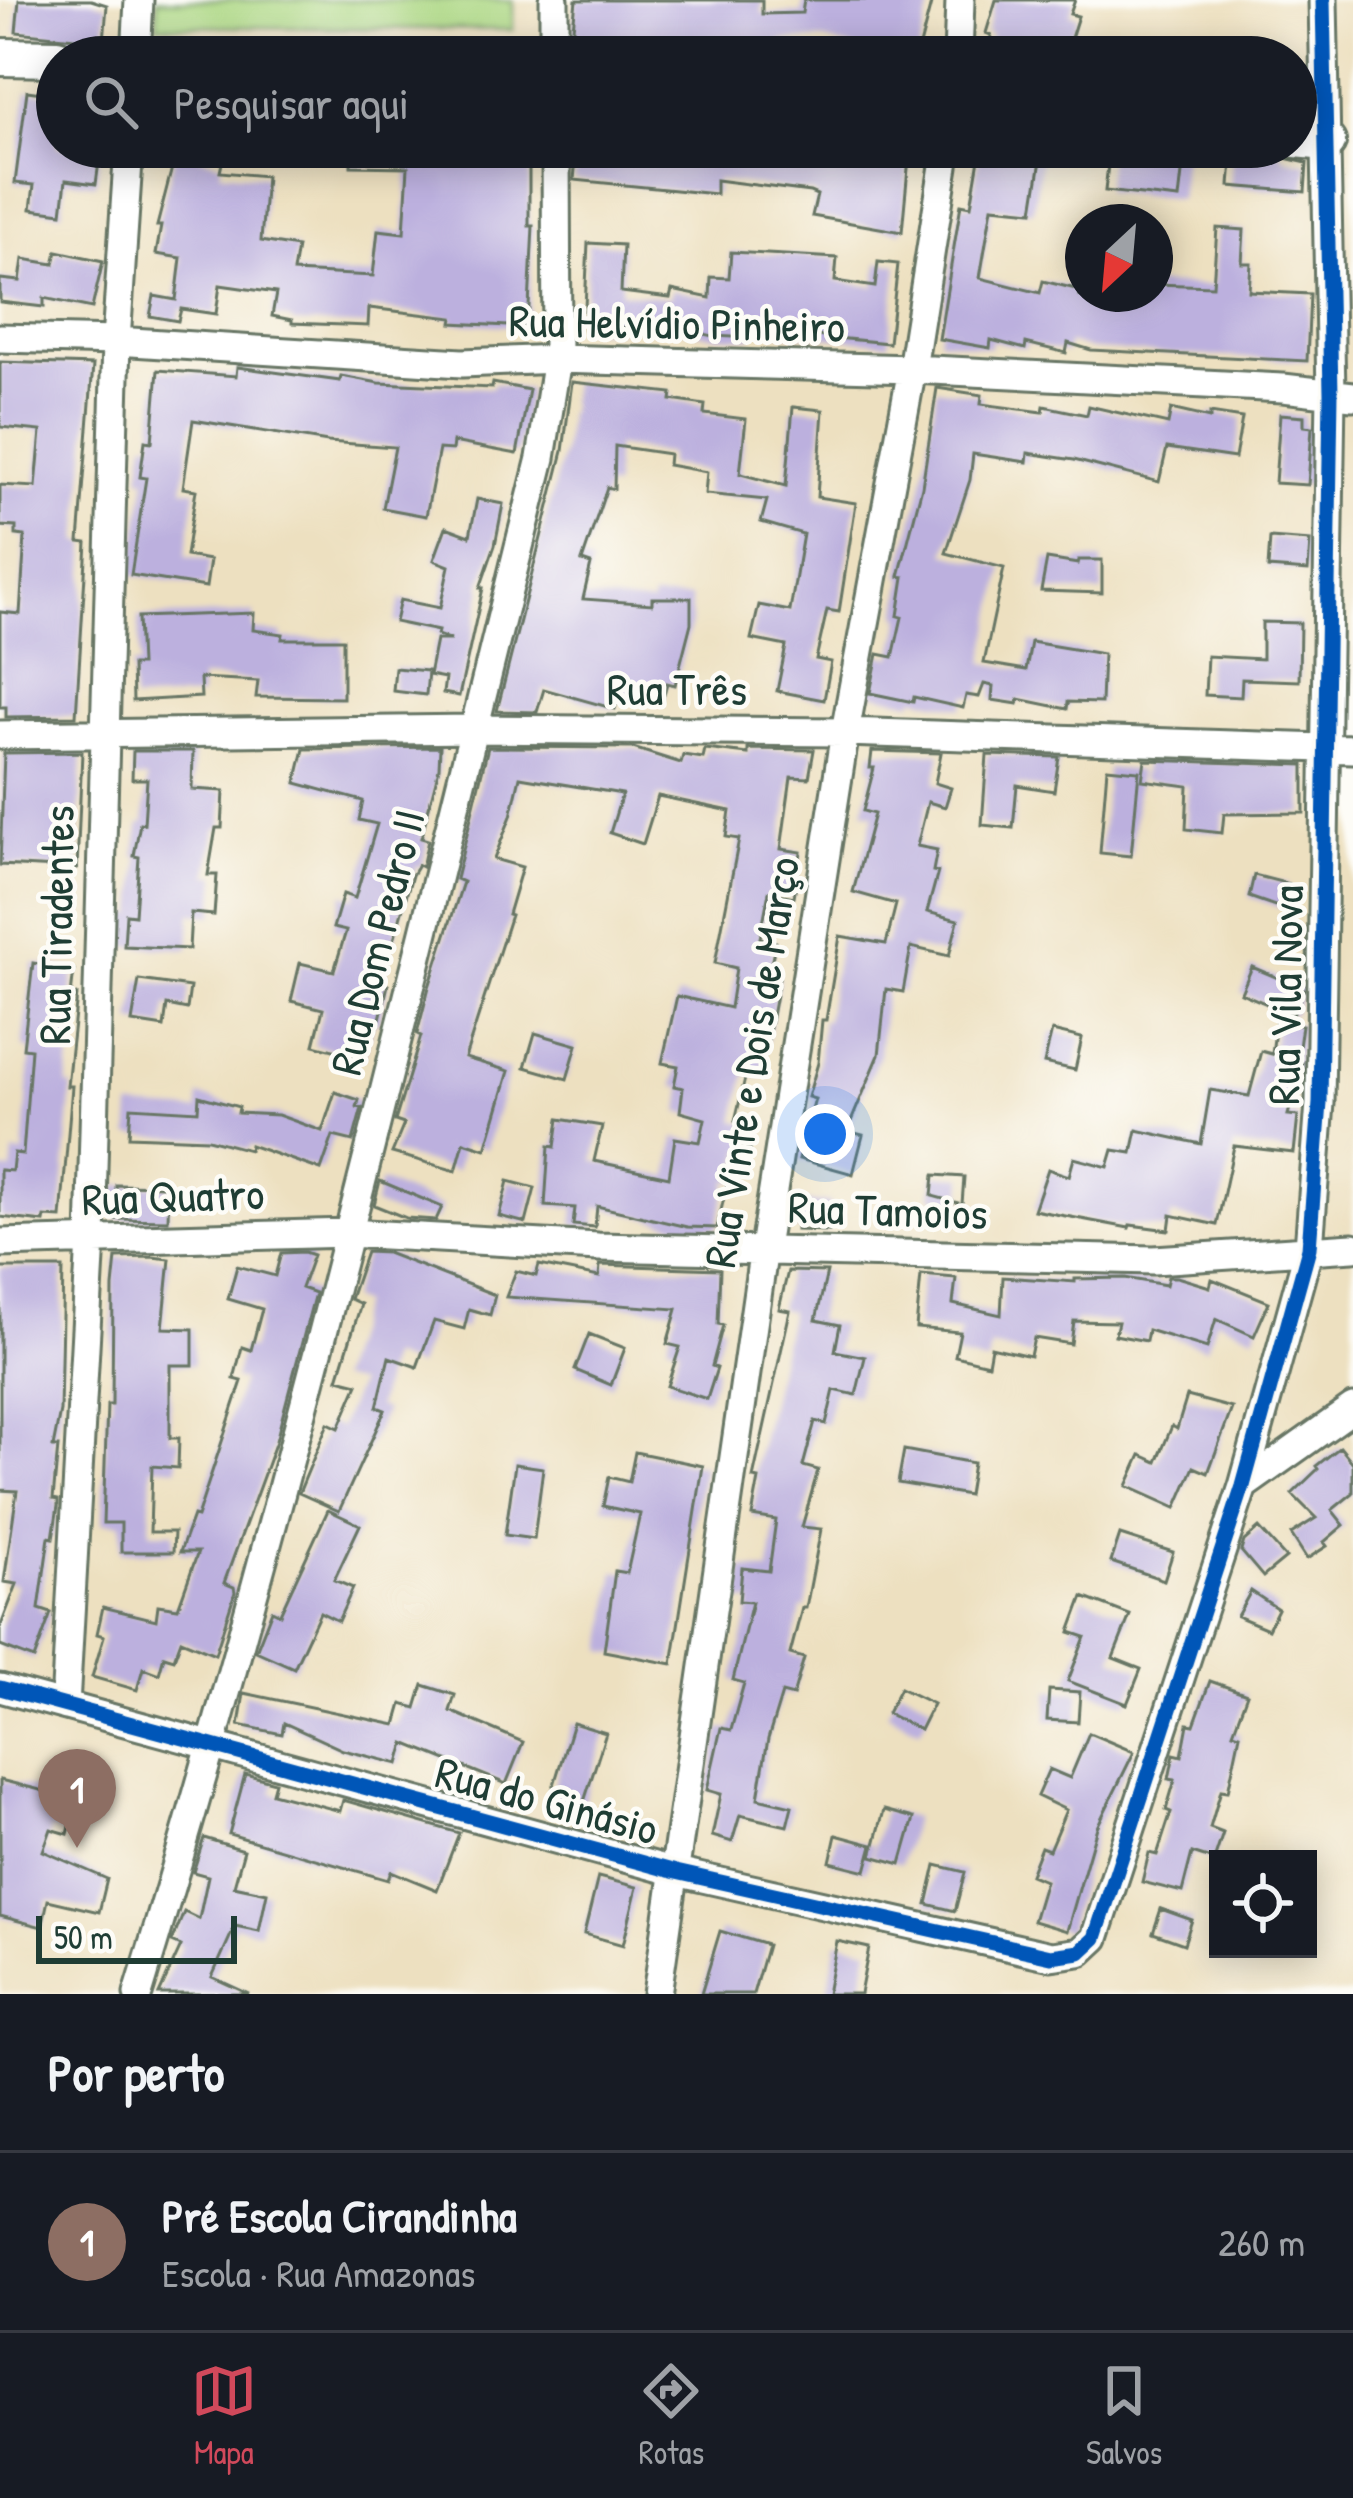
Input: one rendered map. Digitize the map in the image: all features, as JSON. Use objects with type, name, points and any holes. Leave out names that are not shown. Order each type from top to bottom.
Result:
[{"type":"street","points":[[137,36],[140,0]]},
{"type":"street","points":[[554,0],[554,36]]},
{"type":"street","points":[[959,36],[960,0]]},
{"type":"street","name":"Rua Vila Nova","points":[[1317,77],[1323,0]]},
{"type":"street","points":[[0,57],[36,58]]},
{"type":"street","name":"Rua Tiradentes","points":[[65,1706],[91,1240],[116,341],[128,168]]},
{"type":"street","name":"Rua Dom Pedro II","points":[[138,1994],[213,1748],[348,1233],[541,458],[557,358],[556,168]]},
{"type":"street","name":"Rua Vinte e Dois de Março","points":[[657,1994],[764,1248],[845,732],[944,168]]},
{"type":"street","name":"Rua Vila Nova","points":[[1080,1952],[1100,1930],[1246,1474],[1309,1248],[1339,748],[1342,394],[1315,168]]},
{"type":"street","name":"Rua Helvídio Pinheiro","points":[[0,338],[462,363],[557,358],[912,369],[1342,394]]},
{"type":"street","name":"Rua Três","points":[[0,735],[473,729],[845,732],[1339,748]]},
{"type":"street","name":"Rua Quatro","points":[[0,1243],[348,1233]]},
{"type":"street","name":"Rua Tamoios","points":[[348,1233],[598,1246],[1154,1260],[1353,1247]]},
{"type":"street","points":[[1246,1474],[1353,1408]]},
{"type":"street","name":"Rua do Ginásio","points":[[0,1688],[676,1872],[1051,1956],[1080,1952]]},
{"type":"green space","points":[[157,0],[513,0],[513,30],[157,26]]},
{"type":"building","points":[[19,0],[91,0],[107,5],[104,36],[16,32]]},
{"type":"building","points":[[576,0],[762,0],[762,14],[802,13],[804,0],[932,0],[923,36],[572,36]]},
{"type":"building","points":[[996,0],[1075,0],[1070,14],[1078,16],[1072,36],[986,33]]},
{"type":"building","points":[[27,91],[36,92],[36,168],[98,168],[96,184],[66,180],[62,213],[31,209],[34,185],[15,183]]},
{"type":"building","points":[[172,168],[221,168],[220,172],[266,176],[261,241],[297,247],[293,272],[373,276],[378,230],[404,233],[408,168],[529,168],[529,226],[533,226],[528,327],[452,323],[453,318],[369,308],[368,326],[292,323],[272,316],[276,293],[220,285],[216,314],[181,309],[178,321],[150,316],[154,296],[176,300],[181,258],[156,254],[161,226],[157,226]]},
{"type":"building","points":[[575,168],[908,168],[902,232],[812,216],[817,195],[810,192],[716,180],[716,194],[574,180]]},
{"type":"building","points":[[977,168],[1040,168],[1033,211],[992,207],[980,278],[1040,293],[1043,281],[1065,286],[1065,312],[1173,312],[1173,285],[1213,286],[1217,228],[1244,230],[1242,263],[1251,263],[1249,291],[1310,294],[1307,361],[1091,350],[1068,343],[1066,353],[1026,343],[1025,349],[991,340],[990,348],[939,339],[961,204],[971,206]]},
{"type":"building","points":[[1108,168],[1183,168],[1179,199],[1105,191]]},
{"type":"building","points":[[1231,168],[1307,168],[1305,192],[1230,186]]},
{"type":"building","points":[[588,243],[623,245],[621,292],[670,298],[672,290],[710,298],[711,277],[729,278],[731,252],[837,258],[835,281],[875,287],[878,262],[898,264],[889,343],[752,330],[752,338],[713,336],[657,324],[656,331],[584,329]]},
{"type":"building","points":[[57,251],[103,261],[92,308],[44,298],[44,307],[0,302],[0,279],[20,281],[23,259],[54,264]]},
{"type":"building","points":[[0,362],[93,365],[79,542],[87,543],[76,716],[6,717],[6,707],[0,707],[0,612],[20,614],[25,536],[16,535],[16,527],[0,526],[0,485],[36,487],[41,431],[0,427]]},
{"type":"building","points":[[237,367],[340,381],[341,376],[379,383],[492,388],[493,383],[529,390],[517,454],[453,442],[452,450],[439,449],[426,516],[383,508],[395,447],[328,442],[193,420],[183,488],[196,490],[186,556],[210,560],[206,587],[131,575],[146,478],[140,477],[145,441],[152,442],[158,370],[236,376]]},
{"type":"building","points":[[572,382],[672,393],[671,400],[705,405],[704,414],[746,419],[740,474],[786,486],[793,407],[823,410],[817,497],[856,503],[839,612],[827,610],[816,659],[831,662],[824,700],[777,691],[786,646],[751,639],[759,605],[790,611],[803,534],[761,522],[767,500],[705,494],[707,472],[668,465],[669,454],[615,446],[614,489],[607,487],[582,561],[591,564],[583,599],[652,604],[652,598],[691,598],[691,623],[675,685],[667,683],[661,705],[619,695],[615,709],[544,689],[537,712],[497,711],[563,451]]},
{"type":"building","points":[[937,388],[982,395],[981,404],[1043,412],[1044,406],[1087,415],[1089,406],[1168,424],[1171,409],[1210,418],[1210,413],[1242,418],[1235,458],[1167,448],[1159,482],[1028,453],[1027,462],[973,454],[970,480],[946,553],[1004,568],[984,663],[1026,670],[1031,642],[1103,654],[1101,703],[1068,702],[1067,709],[1019,699],[1018,704],[992,700],[993,686],[984,684],[979,697],[966,695],[963,708],[870,693],[878,654],[893,657],[902,617],[898,616],[904,577],[899,576],[922,487]]},
{"type":"building","points":[[1280,414],[1304,416],[1304,426],[1312,427],[1308,485],[1275,483]]},
{"type":"building","points":[[477,499],[503,504],[480,588],[459,696],[443,693],[445,678],[429,675],[436,640],[451,640],[437,635],[438,631],[395,622],[400,600],[440,608],[449,566],[434,560],[446,527],[470,536]]},
{"type":"building","points":[[1270,538],[1310,541],[1308,571],[1268,568]]},
{"type":"building","points":[[1047,559],[1078,564],[1079,560],[1102,560],[1102,593],[1041,591]]},
{"type":"building","points":[[254,613],[253,630],[283,634],[282,639],[343,639],[343,698],[256,697],[258,681],[200,678],[201,697],[133,701],[132,665],[140,665],[138,617]]},
{"type":"building","points":[[1262,622],[1300,623],[1299,681],[1242,679],[1241,697],[1205,695],[1207,656],[1262,659]]},
{"type":"building","points":[[395,668],[428,671],[426,695],[393,691]]},
{"type":"building","points":[[440,747],[421,838],[428,840],[422,867],[418,865],[412,875],[382,983],[388,985],[379,1023],[373,1022],[364,1058],[314,1045],[323,1009],[291,1001],[300,963],[334,971],[346,931],[333,928],[343,894],[355,898],[377,824],[359,820],[363,801],[296,783],[304,749]]},
{"type":"building","points":[[488,747],[633,748],[681,763],[683,755],[703,758],[705,749],[748,754],[748,749],[814,750],[809,778],[791,777],[781,849],[801,852],[794,897],[769,892],[760,938],[776,942],[768,976],[779,978],[761,1077],[746,1074],[735,1121],[754,1124],[750,1150],[743,1149],[734,1182],[728,1180],[717,1228],[687,1227],[597,1206],[595,1227],[573,1225],[575,1208],[545,1206],[549,1146],[555,1147],[559,1119],[602,1126],[594,1161],[669,1177],[675,1138],[700,1142],[705,1119],[680,1112],[683,1088],[674,1086],[678,1066],[662,1063],[677,996],[730,1008],[736,968],[715,963],[739,839],[726,837],[730,811],[658,796],[643,844],[610,833],[622,794],[520,777],[494,859],[522,867],[465,1058],[509,1071],[486,1149],[464,1142],[456,1171],[392,1153],[404,1124],[395,1121],[421,1036],[417,1034],[429,987],[463,882],[456,879]]},
{"type":"building","points":[[133,751],[193,751],[192,789],[224,791],[222,828],[216,828],[208,875],[217,875],[214,915],[191,913],[189,949],[124,946],[126,914],[135,915],[139,857],[134,856],[140,823],[144,824],[147,779],[132,779]]},
{"type":"building","points":[[872,751],[941,753],[935,783],[951,788],[945,807],[928,802],[917,846],[937,850],[933,871],[938,872],[927,912],[958,920],[949,956],[911,947],[903,992],[886,989],[879,1055],[847,1131],[863,1135],[853,1174],[799,1159],[815,1099],[808,1097],[840,936],[886,944],[896,904],[853,892],[874,814],[863,811],[874,768],[870,768]]},
{"type":"building","points":[[82,752],[77,869],[0,865],[4,753]]},
{"type":"building","points":[[987,755],[1059,757],[1054,791],[1017,785],[1013,828],[982,825]]},
{"type":"building","points":[[1145,760],[1304,765],[1304,813],[1224,814],[1222,833],[1186,829],[1188,786],[1142,780]]},
{"type":"building","points":[[1107,768],[1139,771],[1131,856],[1100,853]]},
{"type":"building","points":[[1254,875],[1289,884],[1281,908],[1249,897]]},
{"type":"building","points":[[33,963],[74,970],[71,995],[77,995],[61,1218],[45,1217],[44,1222],[0,1217],[0,1170],[12,1171],[14,1153],[23,1154],[31,1049],[23,1048]]},
{"type":"building","points":[[1252,967],[1304,989],[1293,1015],[1241,993]]},
{"type":"building","points":[[139,980],[190,987],[187,1009],[167,1005],[164,1027],[132,1022]]},
{"type":"building","points":[[1276,1022],[1302,1025],[1297,1062],[1302,1063],[1288,1115],[1298,1116],[1294,1153],[1234,1146],[1217,1225],[1171,1215],[1169,1230],[1129,1228],[1034,1210],[1048,1169],[1069,1176],[1074,1158],[1108,1167],[1113,1150],[1132,1153],[1137,1130],[1201,1144],[1210,1090],[1249,1096],[1261,1051],[1272,1054]]},
{"type":"building","points":[[1052,1031],[1082,1038],[1075,1070],[1044,1063]]},
{"type":"building","points":[[535,1033],[577,1045],[567,1079],[525,1067]]},
{"type":"building","points":[[335,1092],[359,1100],[357,1107],[362,1108],[353,1141],[333,1136],[321,1170],[250,1145],[249,1150],[208,1139],[129,1136],[131,1107],[198,1111],[199,1096],[239,1107],[238,1113],[278,1115],[322,1131]]},
{"type":"building","points":[[934,1175],[964,1177],[962,1204],[932,1196]]},
{"type":"building","points":[[380,1181],[442,1207],[436,1220],[406,1218],[374,1205]]},
{"type":"building","points":[[508,1181],[535,1188],[526,1223],[499,1216]]},
{"type":"building","points":[[116,1185],[169,1186],[168,1220],[116,1219]]},
{"type":"building","points":[[797,1202],[830,1203],[829,1231],[796,1230]]},
{"type":"building","points":[[366,1252],[387,1253],[495,1295],[490,1315],[469,1309],[464,1329],[434,1321],[417,1367],[389,1357],[377,1407],[385,1410],[339,1511],[299,1493],[328,1423],[339,1428],[358,1384],[338,1379],[361,1304],[350,1299]]},
{"type":"building","points":[[281,1253],[313,1255],[301,1288],[315,1293],[276,1441],[224,1583],[235,1592],[215,1654],[181,1640],[174,1659],[164,1656],[159,1674],[143,1668],[137,1690],[92,1677],[104,1636],[97,1634],[103,1607],[156,1620],[158,1605],[178,1608],[198,1552],[180,1552],[193,1516],[197,1517],[242,1381],[234,1379],[242,1347],[251,1350],[262,1309],[228,1299],[237,1266],[275,1276]]},
{"type":"building","points":[[116,1258],[170,1259],[163,1328],[193,1329],[193,1365],[170,1365],[170,1438],[179,1438],[178,1468],[152,1466],[150,1532],[174,1532],[173,1552],[121,1552],[121,1523],[103,1523]]},
{"type":"building","points":[[539,1265],[599,1277],[600,1265],[720,1269],[718,1324],[723,1325],[707,1399],[667,1386],[680,1347],[667,1344],[677,1309],[506,1297],[516,1271],[536,1276]]},
{"type":"building","points":[[0,1268],[63,1268],[60,1411],[53,1447],[58,1447],[53,1499],[58,1506],[39,1609],[51,1613],[34,1659],[0,1646],[0,1628],[17,1584],[4,1582],[17,1491],[0,1490]]},
{"type":"building","points":[[788,1271],[827,1272],[816,1320],[840,1325],[835,1351],[865,1357],[856,1395],[834,1390],[826,1424],[815,1421],[803,1466],[818,1470],[802,1527],[821,1529],[806,1608],[802,1608],[790,1654],[804,1658],[793,1696],[782,1693],[758,1798],[792,1806],[787,1826],[740,1815],[732,1842],[712,1836],[721,1794],[707,1790],[721,1728],[731,1730],[744,1683],[733,1680],[752,1602],[739,1601],[742,1568],[769,1571],[776,1520],[752,1516],[759,1479],[753,1478],[790,1311],[779,1309]]},
{"type":"building","points":[[921,1275],[956,1278],[953,1304],[1001,1315],[1003,1277],[1075,1282],[1125,1278],[1166,1285],[1168,1277],[1177,1277],[1210,1287],[1212,1279],[1269,1302],[1254,1336],[1216,1319],[1207,1348],[1148,1330],[1146,1341],[1115,1335],[1118,1322],[1074,1321],[1071,1344],[1034,1338],[1030,1356],[991,1347],[988,1364],[955,1356],[960,1332],[916,1328]]},
{"type":"building","points":[[589,1334],[625,1348],[611,1385],[575,1370]]},
{"type":"building","points":[[1187,1396],[1232,1408],[1208,1473],[1194,1467],[1176,1508],[1127,1486],[1141,1455],[1157,1462],[1172,1426],[1177,1429]]},
{"type":"building","points":[[1340,1447],[1353,1463],[1353,1493],[1332,1510],[1344,1525],[1324,1542],[1327,1546],[1307,1559],[1291,1534],[1316,1518],[1292,1494]]},
{"type":"building","points":[[904,1450],[973,1463],[968,1495],[898,1483]]},
{"type":"building","points":[[635,1452],[703,1466],[672,1664],[604,1651],[615,1571],[627,1573],[640,1514],[603,1506],[609,1477],[629,1482]]},
{"type":"building","points":[[515,1464],[543,1468],[534,1539],[505,1535]]},
{"type":"building","points":[[328,1510],[360,1525],[334,1580],[353,1588],[338,1621],[320,1612],[294,1668],[256,1651],[272,1610],[280,1614]]},
{"type":"building","points":[[1259,1528],[1286,1558],[1263,1577],[1241,1551],[1244,1541]]},
{"type":"building","points":[[1120,1535],[1173,1552],[1164,1580],[1111,1562]]},
{"type":"building","points":[[1251,1591],[1278,1609],[1268,1629],[1237,1616]]},
{"type":"building","points":[[1083,1597],[1130,1615],[1113,1658],[1141,1669],[1127,1704],[1068,1681],[1085,1637],[1070,1632]]},
{"type":"building","points":[[1210,1681],[1247,1694],[1233,1732],[1240,1734],[1228,1791],[1221,1790],[1210,1828],[1223,1833],[1217,1850],[1209,1850],[1209,1858],[1192,1853],[1182,1892],[1142,1882],[1149,1853],[1157,1855],[1171,1812],[1166,1810],[1175,1780],[1169,1779],[1174,1754],[1182,1756],[1188,1724],[1194,1725]]},
{"type":"building","points":[[423,1685],[455,1695],[450,1711],[523,1742],[506,1784],[405,1743],[399,1764],[343,1750],[284,1723],[282,1734],[239,1725],[244,1693],[396,1725],[402,1704],[416,1708]]},
{"type":"building","points":[[900,1688],[933,1704],[920,1730],[887,1713]]},
{"type":"building","points":[[1049,1690],[1080,1692],[1078,1722],[1047,1720]]},
{"type":"building","points":[[573,1723],[606,1733],[581,1811],[549,1801]]},
{"type":"building","points":[[1089,1733],[1134,1752],[1097,1827],[1067,1931],[1033,1921],[1045,1881],[1030,1875],[1041,1847],[1049,1850],[1066,1810],[1037,1796],[1049,1769],[1070,1778]]},
{"type":"building","points":[[245,1774],[275,1782],[272,1793],[340,1811],[343,1800],[459,1833],[437,1890],[391,1871],[388,1880],[229,1834]]},
{"type":"building","points":[[0,1780],[77,1799],[68,1834],[51,1829],[43,1851],[107,1879],[99,1912],[48,1900],[42,1927],[0,1916]]},
{"type":"building","points":[[884,1810],[914,1818],[901,1864],[872,1856]]},
{"type":"building","points":[[836,1835],[873,1845],[866,1871],[830,1862]]},
{"type":"building","points":[[204,1838],[244,1850],[234,1886],[267,1893],[259,1931],[235,1926],[212,1977],[249,1994],[159,1994],[181,1946],[172,1942],[184,1912],[199,1919],[208,1876],[193,1872]]},
{"type":"building","points":[[936,1865],[965,1872],[955,1911],[927,1904]]},
{"type":"building","points":[[598,1877],[637,1887],[623,1945],[584,1934]]},
{"type":"building","points":[[1161,1909],[1192,1920],[1184,1944],[1153,1933]]},
{"type":"building","points":[[720,1931],[767,1945],[753,1994],[701,1994]]},
{"type":"building","points":[[837,1941],[869,1948],[860,1994],[827,1994]]},
{"type":"cycle path","points":[[0,1688],[676,1872],[1051,1956],[1080,1952],[1095,1938],[1243,1486],[1309,1248],[1320,1103],[1331,393],[1323,0]]},
{"type":"place","name":"Pré Escola Cirandinha","points":[[77,1848]]}]
